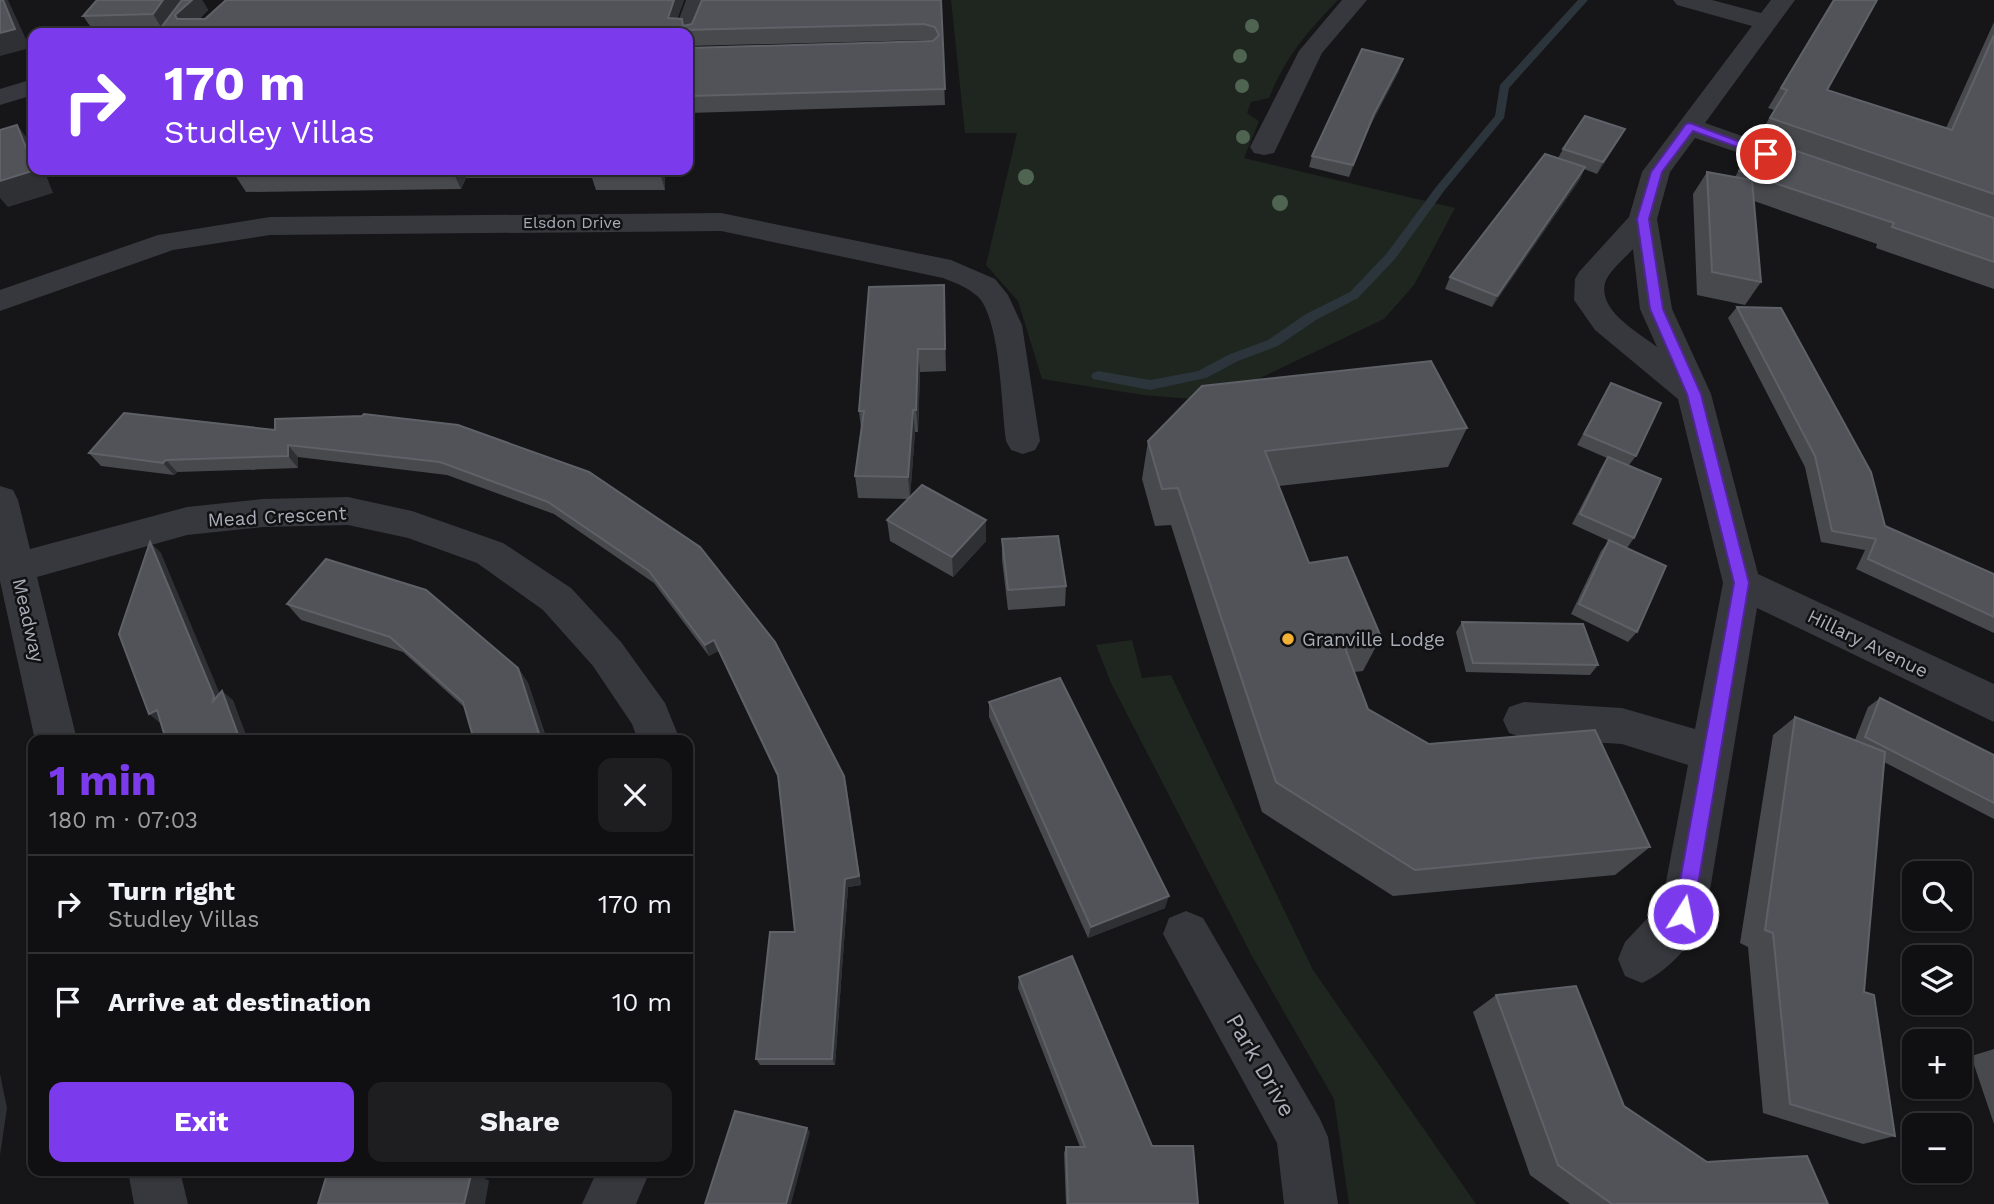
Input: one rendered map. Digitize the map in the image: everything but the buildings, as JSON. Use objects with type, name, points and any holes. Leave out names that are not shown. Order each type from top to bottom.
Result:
[{"type":"street","points":[[688,28],[698,0]]},
{"type":"street","points":[[1264,147],[1268,112],[1311,51],[1355,0]]},
{"type":"street","points":[[1642,959],[1683,914],[1742,583],[1694,394],[1656,309],[1643,219],[1656,172],[1774,11],[1685,0]]},
{"type":"street","points":[[0,97],[28,89]]},
{"type":"street","points":[[1690,127],[1829,176]]},
{"type":"street","points":[[1643,219],[1590,279],[1589,300],[1606,323],[1694,394]]},
{"type":"street","name":"Elsdon Drive","points":[[0,300],[168,242],[270,226],[721,222],[951,270],[974,280],[993,294],[1006,322],[1023,441]]},
{"type":"street","name":"Meadway","points":[[0,500],[9,553],[55,735]]},
{"type":"street","name":"Mead Crescent","points":[[9,553],[187,521],[263,513],[348,511],[412,525],[490,553],[557,599],[607,654],[650,716],[657,735]]},
{"type":"street","name":"Hillary Avenue","points":[[1742,583],[1994,704]]},
{"type":"street","points":[[1524,720],[1622,726],[1712,753]]},
{"type":"street","name":"Park Drive","points":[[1186,934],[1302,1137],[1311,1204]]},
{"type":"street","points":[[154,1176],[161,1204]]},
{"type":"street","points":[[609,1204],[622,1176]]},
{"type":"shaded area","points":[[951,0],[1338,0],[1298,45],[1269,98],[1251,102],[1247,113],[1259,121],[1244,158],[1455,208],[1414,285],[1384,319],[1254,381],[1193,399],[1143,395],[1042,379],[1018,301],[986,265],[1017,133],[965,133]]},
{"type":"shaded area","points":[[1132,640],[1142,678],[1171,675],[1313,970],[1476,1204],[1349,1204],[1334,1099],[1252,956],[1111,683],[1096,645]]},
{"type":"waterway","points":[[1098,376],[1150,385],[1201,375],[1233,358],[1273,343],[1311,317],[1354,295],[1391,256],[1440,189],[1500,116],[1504,87],[1583,0]]},
{"type":"place","name":"Granville Lodge","points":[[1288,639]]},
{"type":"route","points":[[1683,914],[1742,583],[1694,394],[1656,309],[1643,219],[1656,172],[1690,127],[1766,154]]}]
